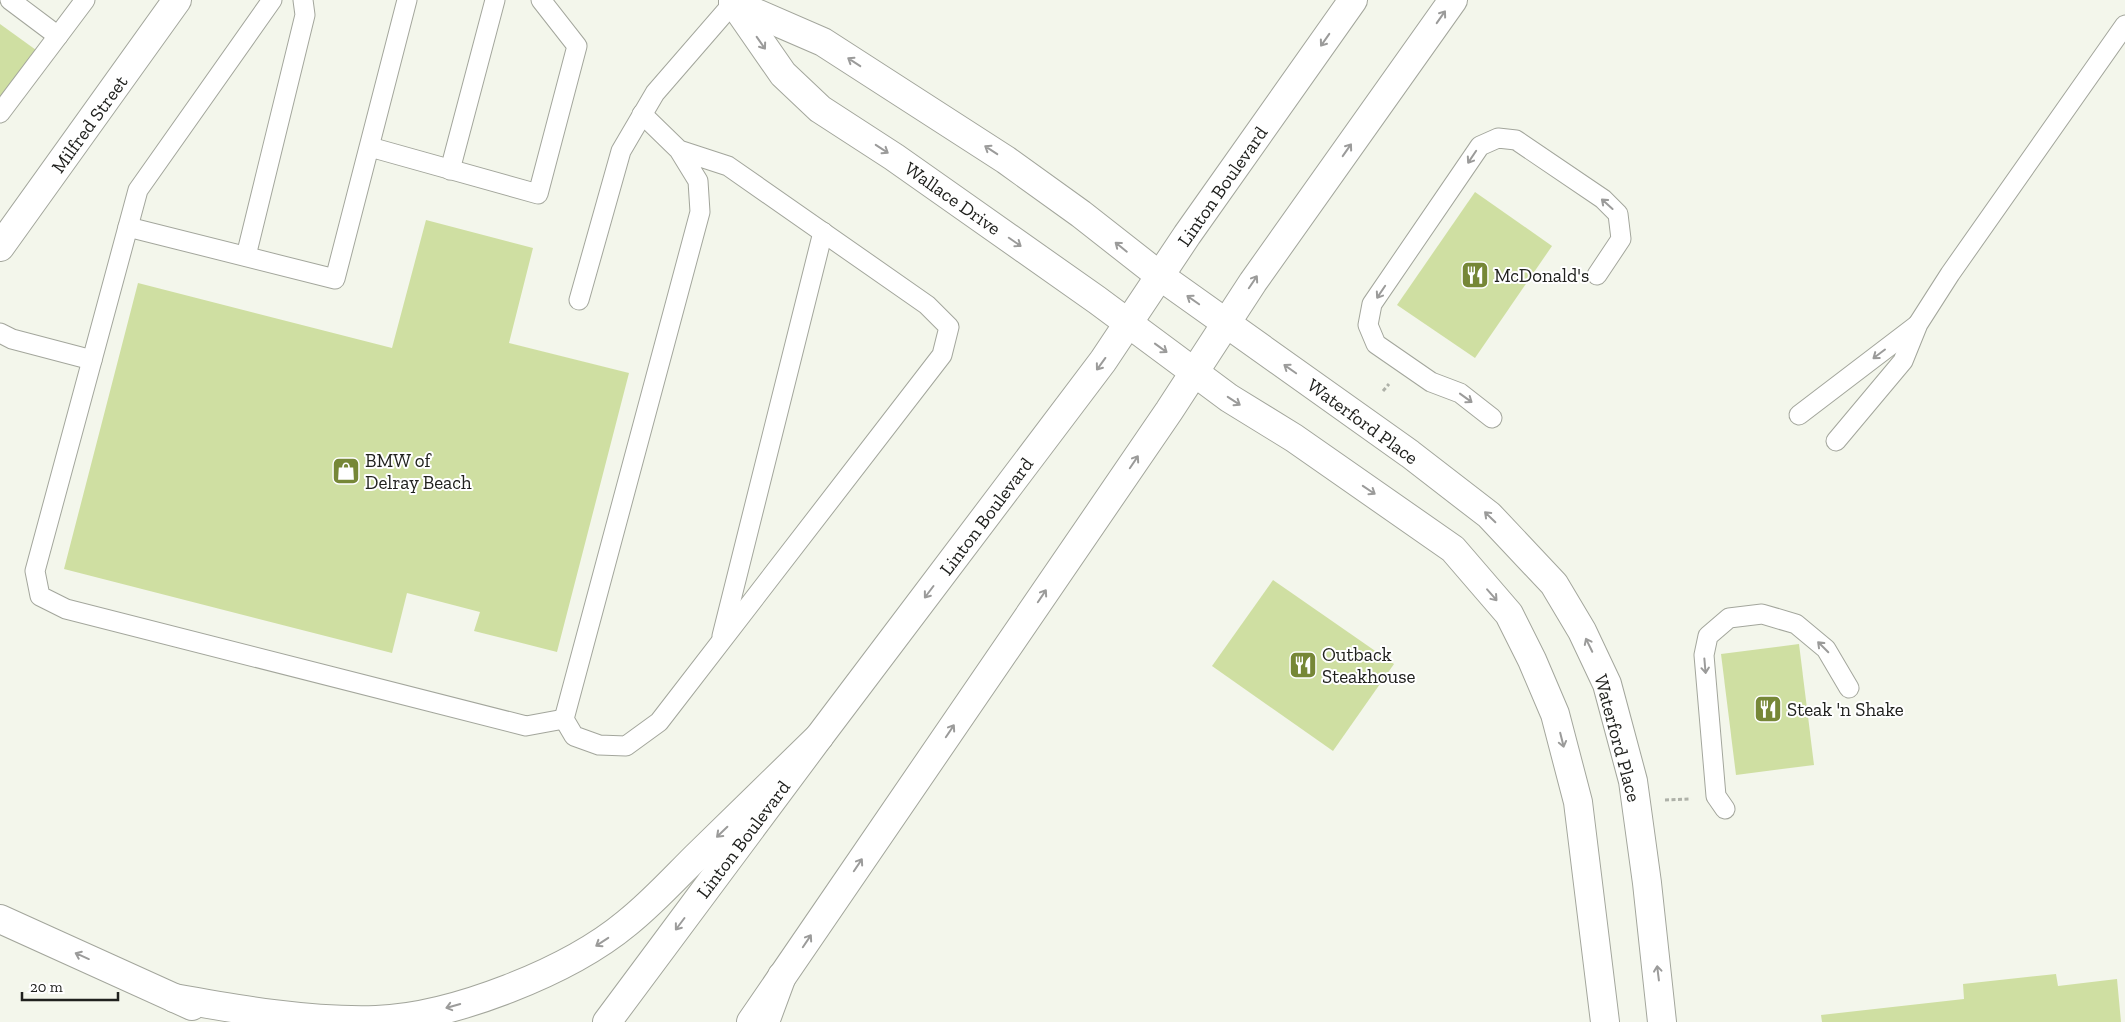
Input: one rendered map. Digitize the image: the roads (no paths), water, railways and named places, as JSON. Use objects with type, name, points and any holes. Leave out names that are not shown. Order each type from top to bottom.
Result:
[{"type":"main road","name":"Linton Boulevard","points":[[607,1022],[1097,369],[1353,0]]},
{"type":"main road","points":[[751,1022],[1194,372],[1253,282],[1453,0]]},
{"type":"main road","points":[[732,1],[824,42],[1006,160],[1081,214],[1160,276],[1226,323]]},
{"type":"main road","name":"Wallace Drive","points":[[732,1],[782,74],[820,109],[910,168],[1194,372]]},
{"type":"main road","name":"Milfred Street","points":[[0,247],[169,3]]},
{"type":"main road","name":"Waterford Place","points":[[1226,323],[1410,454],[1489,515],[1554,584],[1582,631],[1607,684],[1633,781],[1647,883],[1662,1022]]},
{"type":"main road","points":[[1194,372],[1229,398],[1294,438],[1453,550],[1509,614],[1532,660],[1555,714],[1578,802],[1605,1022]]},
{"type":"main road","points":[[174,998],[264,1014],[378,1020],[443,1009],[514,986],[544,974],[589,950],[626,924],[819,737]]},
{"type":"main road","points":[[0,918],[227,1022]]},
{"type":"main road","points":[[765,1022],[782,976]]},
{"type":"lane","points":[[10,0],[58,36]]},
{"type":"lane","points":[[0,113],[85,0]]},
{"type":"lane","points":[[272,0],[138,190],[34,572],[40,596],[66,609],[526,726],[564,720]]},
{"type":"lane","points":[[246,256],[305,15],[302,0]]},
{"type":"lane","points":[[128,227],[335,279],[406,0]]},
{"type":"lane","points":[[450,170],[495,0]]},
{"type":"lane","points":[[370,147],[538,194],[577,46],[541,0]]},
{"type":"lane","points":[[579,300],[620,151],[654,93],[732,1]]},
{"type":"lane","points":[[1836,441],[1903,361],[1918,324],[1950,274],[2125,25]]},
{"type":"lane","points":[[642,114],[679,150],[698,181],[700,212],[564,720],[574,736],[599,745],[626,746],[659,722],[942,355],[949,327],[933,310],[728,166],[679,150]]},
{"type":"lane","points":[[1492,418],[1460,393],[1431,382],[1376,344],[1368,325],[1372,304],[1480,146],[1498,138],[1516,140],[1603,199],[1618,214],[1621,239],[1597,275]]},
{"type":"lane","points":[[720,644],[823,232]]},
{"type":"lane","points":[[1799,415],[1918,324]]},
{"type":"lane","points":[[0,333],[12,339],[92,360]]},
{"type":"lane","points":[[1725,809],[1716,796],[1704,655],[1708,636],[1729,618],[1762,614],[1796,624],[1826,649],[1849,688]]},
{"type":"place","name":"McDonald's","points":[[1475,275]]},
{"type":"place","name":"BMW of Delray Beach","points":[[346,471]]},
{"type":"place","name":"Outback Steakhouse","points":[[1303,665]]},
{"type":"place","name":"Steak 'n Shake","points":[[1768,709]]}]
